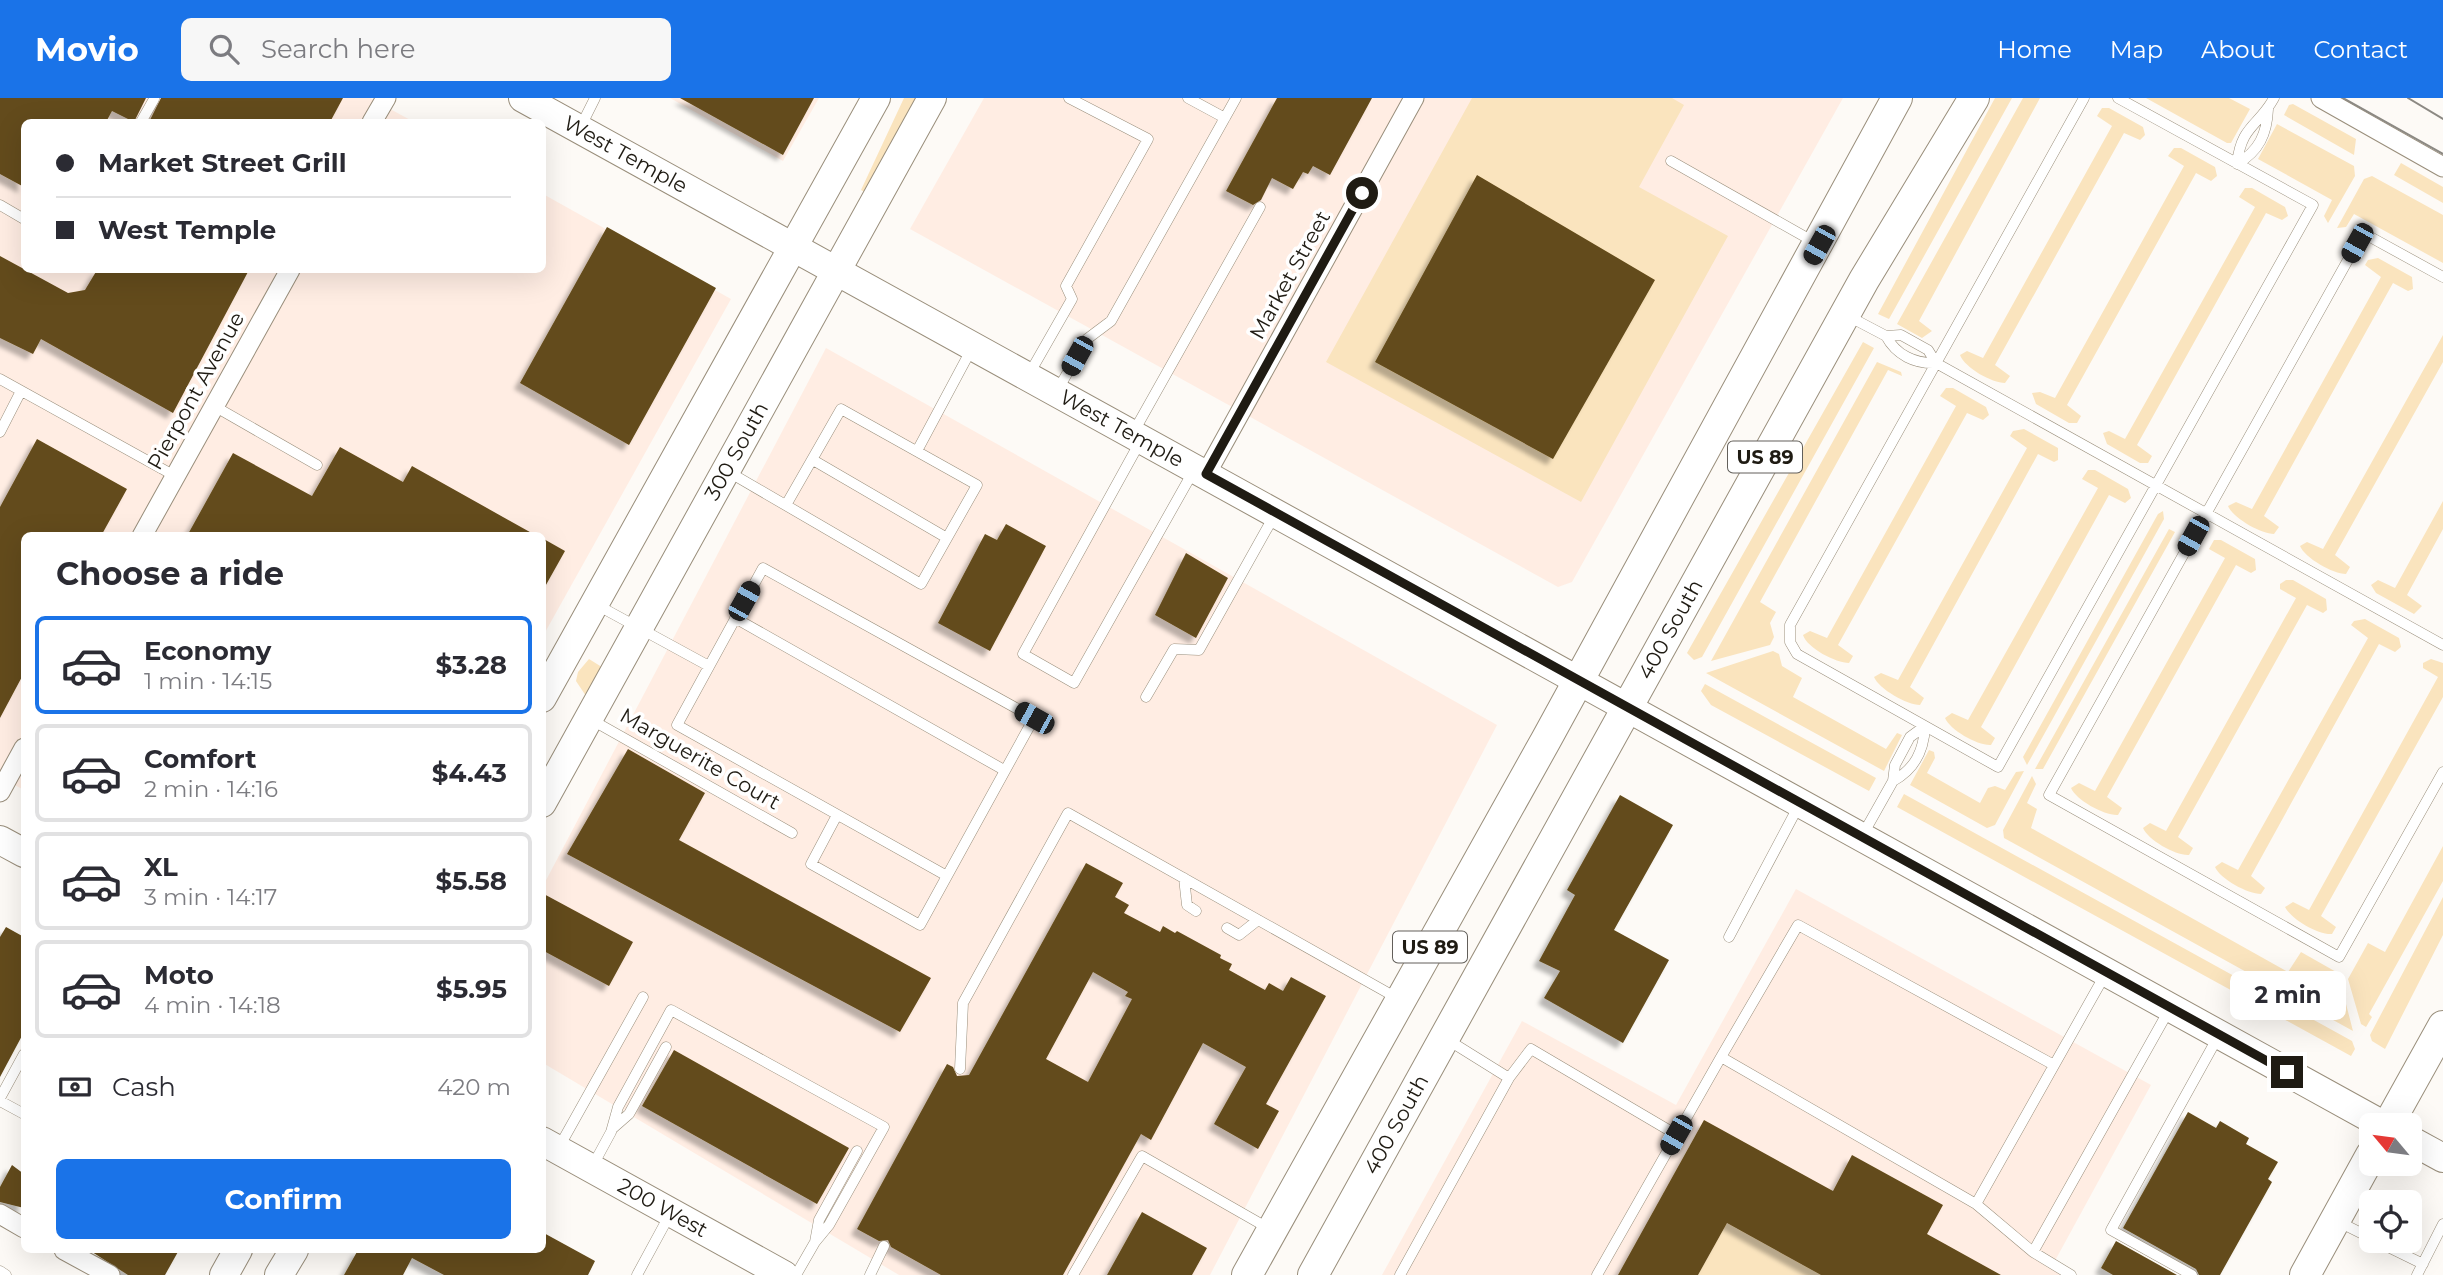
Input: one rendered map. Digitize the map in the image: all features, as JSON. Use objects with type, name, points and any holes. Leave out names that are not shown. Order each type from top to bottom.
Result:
[{"type":"main road","name":"West Temple","points":[[523,98],[2364,1113]]},
{"type":"main road","points":[[546,691],[876,98]]},
{"type":"main road","name":"300 South","points":[[546,796],[932,98]]},
{"type":"main road","name":"US 89","points":[[1247,1275],[1819,245],[1897,98]]},
{"type":"main road","name":"400 South","points":[[1313,1275],[1845,314],[1974,98]]},
{"type":"main road","points":[[0,840],[21,851]]},
{"type":"main road","points":[[2393,1113],[2443,1026]]},
{"type":"main road","name":"200 West","points":[[550,1145],[784,1275]]},
{"type":"main road","points":[[2422,1147],[2443,1158]]},
{"type":"main road","points":[[2305,1275],[2360,1176]]},
{"type":"main road","points":[[224,1275],[236,1253]]},
{"type":"main road","points":[[279,1275],[292,1253]]},
{"type":"street","points":[[374,119],[386,98]]},
{"type":"street","name":"Market Street","points":[[1201,471],[1414,98]]},
{"type":"street","points":[[2321,98],[2443,167]]},
{"type":"street","name":"Pierpont Avenue","points":[[144,532],[288,273]]},
{"type":"street","points":[[0,792],[21,754]]},
{"type":"street","points":[[0,1214],[21,1226]]},
{"type":"street","points":[[70,1253],[110,1275]]},
{"type":"lane","points":[[579,129],[595,98]]},
{"type":"lane","points":[[1028,376],[1072,299],[1066,286],[1148,139],[1069,98]]},
{"type":"lane","points":[[1188,98],[1225,118]]},
{"type":"lane","points":[[1057,392],[1087,339],[1111,321],[1236,98]]},
{"type":"lane","points":[[2084,98],[1790,625],[1790,642],[1797,654],[1998,767],[2313,205],[2118,98]]},
{"type":"lane","points":[[2237,164],[2239,147],[2253,121],[2268,109],[2274,98]]},
{"type":"lane","points":[[143,119],[154,99]]},
{"type":"lane","points":[[2237,164],[2253,155],[2267,129],[2268,109]]},
{"type":"lane","points":[[1671,161],[1819,245]]},
{"type":"lane","points":[[0,205],[21,217]]},
{"type":"lane","points":[[1201,471],[1074,683],[1023,654],[1260,207]]},
{"type":"lane","points":[[2443,277],[2363,233],[2049,795],[2339,957],[2443,772]]},
{"type":"lane","points":[[1845,314],[1886,336],[1901,335],[1928,350],[1936,363],[2443,645]]},
{"type":"lane","points":[[1886,336],[1892,348],[1920,364],[1936,363]]},
{"type":"lane","points":[[917,451],[974,346]]},
{"type":"lane","points":[[0,379],[175,476]]},
{"type":"lane","points":[[0,432],[21,391]]},
{"type":"lane","points":[[214,406],[317,464]]},
{"type":"lane","points":[[726,471],[921,584],[977,485],[841,409],[786,505]]},
{"type":"lane","points":[[813,460],[947,538]]},
{"type":"lane","points":[[1146,697],[1174,649],[1199,650],[1276,513]]},
{"type":"lane","points":[[837,815],[811,864],[920,925],[947,876],[1004,770],[1034,718],[763,568],[707,665],[677,725],[947,876]]},
{"type":"lane","points":[[594,604],[707,665]]},
{"type":"lane","points":[[735,618],[1004,770]]},
{"type":"lane","name":"Marguerite Court","points":[[590,718],[792,833]]},
{"type":"lane","points":[[1893,781],[1909,772],[1924,745],[1925,726]]},
{"type":"lane","points":[[1862,837],[1893,781],[1895,765],[1910,737],[1925,726]]},
{"type":"lane","points":[[1729,937],[1800,803]]},
{"type":"lane","points":[[960,1069],[963,1003],[1069,813],[1401,1000]]},
{"type":"lane","points":[[1184,878],[1187,905],[1196,911]]},
{"type":"lane","points":[[1227,928],[1239,935],[1258,920]]},
{"type":"lane","points":[[1597,1275],[1798,925],[2054,1065]]},
{"type":"lane","points":[[1976,1204],[2106,972]]},
{"type":"lane","points":[[550,1145],[643,997]]},
{"type":"lane","points":[[2033,1252],[2170,1007]]},
{"type":"lane","points":[[591,1168],[613,1128],[618,1107],[671,1010],[884,1126],[829,1226],[815,1242],[796,1275]]},
{"type":"lane","points":[[2192,1275],[2111,1230],[2220,1035]]},
{"type":"lane","points":[[1444,1038],[1509,1078]]},
{"type":"lane","points":[[613,1128],[629,1114],[666,1047]]},
{"type":"lane","points":[[1400,1275],[1509,1078],[1531,1049],[1676,1135]]},
{"type":"lane","points":[[1721,1057],[1976,1204],[2033,1252],[2071,1275]]},
{"type":"lane","points":[[21,1060],[0,1100],[21,1112]]},
{"type":"lane","points":[[815,1242],[819,1220],[856,1152]]},
{"type":"lane","points":[[1073,1275],[1142,1156],[1272,1230]]},
{"type":"lane","points":[[637,1275],[671,1212]]},
{"type":"lane","points":[[2336,1220],[2359,1232]]},
{"type":"lane","points":[[2417,1275],[2443,1224]]},
{"type":"lane","points":[[870,1275],[884,1245]]},
{"type":"lane","points":[[2401,1253],[2423,1264]]},
{"type":"lane","points":[[0,1272],[6,1275]]},
{"type":"shaded area","points":[[0,98],[370,98],[408,119],[21,119],[21,273],[546,273],[546,196],[731,299],[546,631],[546,532],[21,532],[21,788],[0,777]]},
{"type":"shaded area","points":[[670,98],[819,98],[783,161]]},
{"type":"shaded area","points":[[904,98],[920,98],[868,194],[861,190]]},
{"type":"shaded area","points":[[984,98],[1843,98],[1572,582],[1558,587],[910,229]]},
{"type":"shaded area","points":[[1472,98],[1672,98],[1684,105],[1639,187],[1728,236],[1581,502],[1326,362]]},
{"type":"shaded area","points":[[1995,98],[2012,98],[1889,319],[1878,314]]},
{"type":"shaded area","points":[[2023,98],[2040,98],[1919,321],[1932,331],[1922,338],[1897,324]]},
{"type":"shaded area","points":[[2146,98],[2229,98],[2250,109],[2231,143],[2227,143]]},
{"type":"shaded area","points":[[2293,104],[2356,139],[2354,155],[2284,115],[2289,105]]},
{"type":"shaded area","points":[[2102,108],[2109,108],[2143,127],[2145,135],[2140,140],[2124,133],[1995,365],[2010,376],[2005,383],[1993,380],[1973,370],[1960,355],[1967,351],[1983,358],[2112,126],[2097,116]]},
{"type":"shaded area","points":[[2277,124],[2354,166],[2355,176],[2328,223],[2324,216],[2332,200],[2258,159]]},
{"type":"shaded area","points":[[2174,148],[2181,148],[2215,167],[2217,176],[2211,181],[2196,173],[2067,405],[2081,416],[2077,423],[2069,423],[2036,404],[2032,393],[2040,392],[2055,398],[2184,166],[2168,156]]},
{"type":"shaded area","points":[[2401,163],[2443,187],[2443,203],[2394,175]]},
{"type":"shaded area","points":[[2372,176],[2443,215],[2443,263],[2354,214],[2346,227],[2337,228],[2364,179]]},
{"type":"shaded area","points":[[2245,188],[2252,188],[2285,207],[2288,216],[2282,220],[2266,213],[2137,445],[2152,456],[2148,463],[2140,463],[2107,444],[2103,433],[2109,431],[2125,439],[2255,207],[2239,197]]},
{"type":"shaded area","points":[[2378,258],[2412,277],[2413,289],[2408,291],[2393,283],[2264,516],[2279,527],[2274,534],[2255,528],[2241,520],[2228,506],[2236,502],[2252,509],[2381,277],[2365,265],[2368,260]]},
{"type":"shaded area","points":[[2443,335],[2443,362],[2335,555],[2350,567],[2346,574],[2327,568],[2313,560],[2300,546],[2307,542],[2323,549]]},
{"type":"shaded area","points":[[1863,342],[1874,348],[1702,657],[1694,660],[1687,653]]},
{"type":"shaded area","points":[[826,348],[1497,725],[1210,1275],[899,1275],[546,1065],[546,880]]},
{"type":"shaded area","points":[[1877,362],[1901,372],[1902,376],[1888,370],[1760,602],[1776,612],[1770,623],[1774,637],[1770,645],[1711,661]]},
{"type":"shaded area","points":[[1946,388],[1953,388],[1986,407],[1989,415],[1983,420],[1967,413],[1838,645],[1853,656],[1849,663],[1830,658],[1810,645],[1803,635],[1810,631],[1827,638],[1956,406],[1940,396]]},
{"type":"shaded area","points":[[2024,429],[2058,448],[2058,460],[2054,462],[2038,454],[1910,687],[1924,698],[1920,705],[1901,699],[1887,691],[1874,677],[1881,673],[1898,680],[2027,448],[2010,436],[2013,431]]},
{"type":"shaded area","points":[[2088,470],[2095,470],[2128,489],[2131,498],[2125,503],[2109,495],[1981,727],[1995,738],[1991,745],[1972,740],[1958,732],[1945,718],[1952,713],[1968,720],[2098,488],[2082,479]]},
{"type":"shaded area","points":[[2443,501],[2443,529],[2407,595],[2422,606],[2414,614],[2376,593],[2371,585],[2378,580],[2395,588]]},
{"type":"shaded area","points":[[2163,511],[2164,519],[2027,765],[2023,757],[2158,514]]},
{"type":"shaded area","points":[[2169,529],[2175,532],[2043,769],[2035,769]]},
{"type":"shaded area","points":[[2214,540],[2221,540],[2255,559],[2256,570],[2251,573],[2236,565],[2107,797],[2122,808],[2118,815],[2099,810],[2085,802],[2071,788],[2079,783],[2095,791],[2225,558],[2209,549]]},
{"type":"shaded area","points":[[2293,580],[2326,599],[2327,610],[2323,613],[2307,605],[2178,837],[2193,848],[2189,855],[2170,850],[2156,842],[2143,828],[2150,823],[2166,831],[2296,598],[2280,589],[2280,584]]},
{"type":"shaded area","points":[[2365,619],[2399,638],[2401,647],[2395,652],[2379,644],[2251,876],[2265,888],[2261,894],[2242,889],[2228,881],[2215,867],[2222,862],[2238,870],[2368,638],[2351,625],[2354,621]]},
{"type":"shaded area","points":[[1773,651],[1779,654],[1782,666],[1802,678],[1793,697],[1886,749],[1897,733],[1902,735],[1884,771],[1706,673]]},
{"type":"shaded area","points":[[589,659],[605,669],[586,696],[576,681],[578,672]]},
{"type":"shaded area","points":[[2431,659],[2443,663],[2443,697],[2321,916],[2336,927],[2332,934],[2313,929],[2299,921],[2285,907],[2293,902],[2309,910],[2438,677],[2423,668],[2423,663]]},
{"type":"shaded area","points":[[1705,684],[1876,778],[1869,791],[1711,705],[1701,691]]},
{"type":"shaded area","points":[[1929,750],[1934,752],[1935,758],[1927,773],[1980,803],[1988,788],[1995,786],[2005,790],[2016,772],[2024,771],[1995,825],[1987,828],[1910,785]]},
{"type":"shaded area","points":[[2032,776],[2036,784],[2027,803],[2037,809],[2031,828],[2288,972],[2301,952],[2338,973],[2353,1031],[2004,838],[2003,830]]},
{"type":"shaded area","points":[[1904,794],[2352,1041],[2355,1049],[2351,1056],[1897,807]]},
{"type":"shaded area","points":[[2443,846],[2443,881],[2369,1014],[2372,1017],[2366,1027],[2361,1024],[2348,979],[2368,943],[2385,952]]},
{"type":"shaded area","points":[[1796,889],[2151,1085],[2051,1268],[2063,1275],[1382,1275],[1522,1021],[1676,1105]]},
{"type":"shaded area","points":[[2443,897],[2443,935],[2385,1049],[2372,1041],[2370,1035]]},
{"type":"shaded area","points":[[1727,1223],[1821,1275],[1698,1275]]},
{"type":"building","points":[[0,98],[146,98],[136,119],[128,119],[112,111],[108,119],[21,119],[21,185],[0,174]]},
{"type":"building","points":[[161,98],[343,98],[332,119],[150,119]]},
{"type":"building","points":[[680,98],[814,98],[783,155]]},
{"type":"building","points":[[1277,98],[1372,98],[1330,175],[1313,166],[1308,174],[1303,172],[1293,189],[1272,178],[1261,200],[1253,205],[1226,191]]},
{"type":"building","points":[[1477,175],[1655,280],[1553,459],[1375,362]]},
{"type":"building","points":[[607,227],[716,288],[629,445],[520,383]]},
{"type":"building","points":[[0,256],[21,267],[21,273],[31,273],[68,293],[85,290],[95,273],[247,273],[173,413],[41,339],[33,354],[0,338]]},
{"type":"building","points":[[37,439],[127,489],[103,532],[21,532],[21,679],[0,718],[0,507]]},
{"type":"building","points":[[340,447],[403,482],[412,466],[530,532],[189,532],[233,453],[312,496]]},
{"type":"building","points":[[1006,524],[1046,546],[990,651],[938,623],[985,534],[997,540]]},
{"type":"building","points":[[546,540],[565,551],[546,585]]},
{"type":"building","points":[[1186,553],[1228,578],[1196,638],[1155,615]]},
{"type":"building","points":[[628,749],[705,793],[679,840],[931,978],[900,1032],[567,854]]},
{"type":"building","points":[[1620,795],[1673,825],[1614,930],[1669,960],[1623,1043],[1544,998],[1560,971],[1539,961],[1575,895],[1567,890]]},
{"type":"building","points":[[1086,863],[1123,883],[1115,897],[1129,905],[1124,913],[1160,932],[1163,926],[1175,933],[1177,931],[1221,955],[1220,958],[1232,964],[1229,970],[1265,990],[1269,983],[1283,991],[1291,977],[1326,996],[1266,1104],[1279,1111],[1258,1149],[1214,1124],[1246,1067],[1203,1043],[1151,1140],[1141,1134],[1063,1275],[941,1275],[891,1247],[888,1240],[879,1241],[857,1229],[947,1064],[953,1067],[957,1076],[969,1075]],"holes":[[[1093,972],[1128,992],[1125,996],[1132,999],[1088,1082],[1046,1059]]]},
{"type":"building","points":[[546,895],[633,942],[609,986],[546,952]]},
{"type":"building","points":[[6,927],[21,935],[21,1038],[0,1077],[0,937]]},
{"type":"building","points":[[674,1050],[849,1148],[817,1204],[642,1106]]},
{"type":"building","points":[[2188,1112],[2216,1128],[2220,1121],[2249,1138],[2246,1144],[2278,1162],[2268,1179],[2272,1182],[2220,1275],[2199,1275],[2196,1269],[2123,1228]]},
{"type":"building","points":[[1704,1120],[1833,1191],[1852,1155],[1943,1205],[1927,1234],[2001,1275],[1821,1275],[1727,1223],[1698,1275],[1618,1275]]},
{"type":"building","points":[[12,1165],[21,1172],[21,1207],[0,1202],[0,1187]]},
{"type":"building","points":[[1142,1212],[1207,1248],[1192,1275],[1107,1275]]},
{"type":"building","points":[[546,1234],[595,1261],[588,1275],[444,1275],[412,1258],[403,1275],[344,1275],[356,1253],[546,1253]]},
{"type":"building","points":[[2116,1241],[2177,1275],[2113,1275],[2101,1268]]},
{"type":"building","points":[[94,1253],[177,1253],[165,1275],[128,1275]]},
{"type":"tram line","points":[[2343,98],[2443,154]]},
{"type":"tram line","points":[[2408,98],[2443,119]]},
{"type":"route","points":[[1362,193],[1206,474],[2287,1072]]}]
